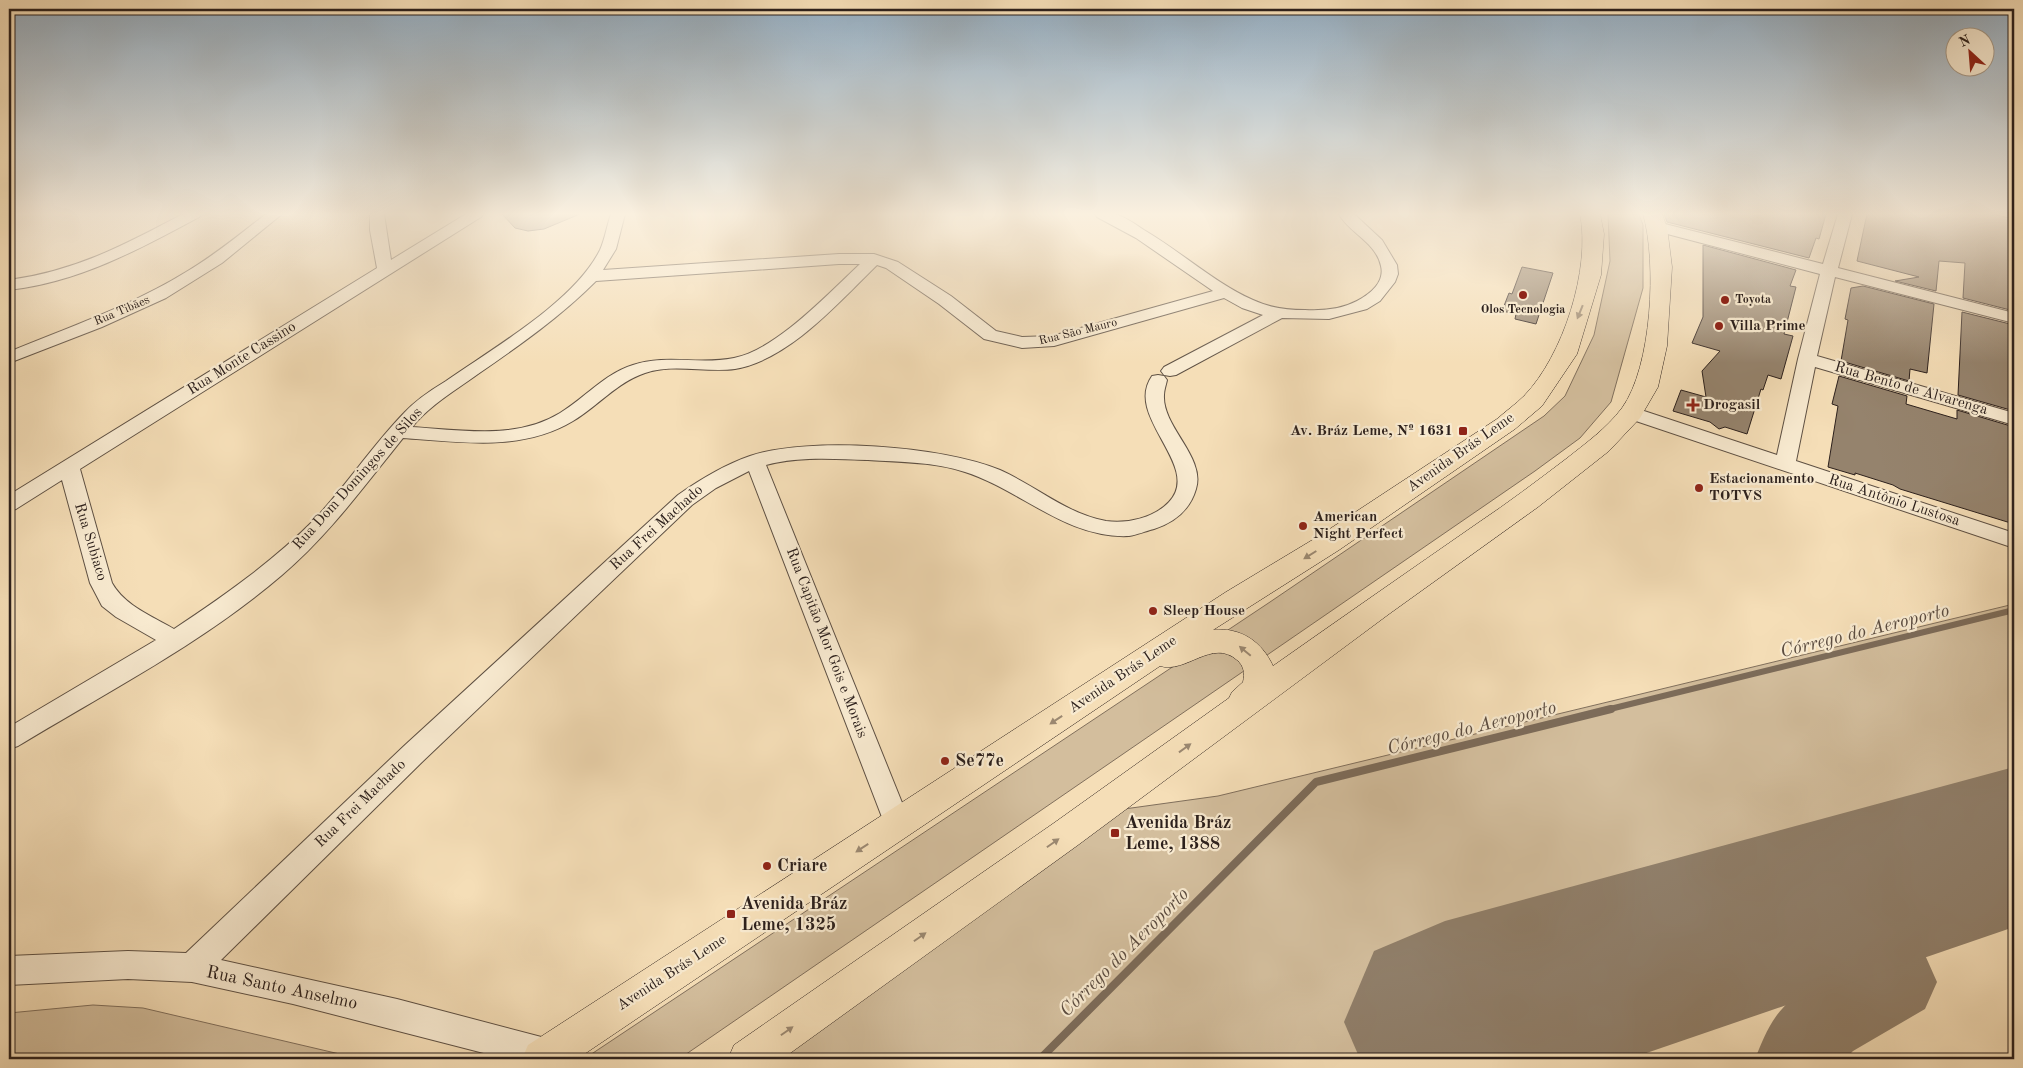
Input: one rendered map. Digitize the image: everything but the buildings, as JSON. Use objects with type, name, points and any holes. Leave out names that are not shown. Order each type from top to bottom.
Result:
[{"type":"main road","name":"Avenida Brás Leme","points":[[546,1057],[1236,600],[1337,538],[1506,424],[1533,401],[1566,354],[1583,304],[1593,264]]},
{"type":"main road","points":[[748,1059],[1214,727],[1379,606],[1529,501],[1600,445],[1631,413],[1646,388],[1656,346],[1662,264]]},
{"type":"main road","points":[[1121,676],[1213,642],[1233,642],[1249,653],[1258,666],[1260,675],[1258,686],[1214,727]]},
{"type":"street","points":[[9,285],[48,280],[95,264]]},
{"type":"street","name":"Rua Tibães","points":[[9,358],[140,303],[179,284],[211,264]]},
{"type":"street","points":[[385,264],[386,269]]},
{"type":"street","name":"Rua Monte Cassino","points":[[9,504],[394,264]]},
{"type":"street","name":"Rua Dom Domingos de Silos","points":[[9,739],[175,640],[230,603],[275,569],[322,524],[397,432],[430,400],[535,326],[565,302],[591,276],[599,264]]},
{"type":"street","name":"Rua São Mauro","points":[[591,276],[768,264]]},
{"type":"street","points":[[397,432],[505,437],[529,433],[566,418],[612,382],[641,368],[659,365],[726,365],[755,358],[767,352],[790,334],[869,264]]},
{"type":"street","name":"Rua São Mauro","points":[[887,264],[898,268],[990,334],[1018,342],[1054,341],[1226,292]]},
{"type":"street","points":[[1184,264],[1226,292],[1255,307],[1279,312],[1315,315],[1345,311],[1368,301],[1382,290],[1390,275],[1388,264]]},
{"type":"street","points":[[1804,264],[2014,318]]},
{"type":"street","points":[[1785,465],[1807,359],[1830,264]]},
{"type":"street","name":"Rua Frei Machado","points":[[192,968],[413,754],[685,500],[722,474],[755,461],[781,454],[817,451],[892,455],[936,460],[984,471],[1075,519],[1091,525],[1110,529],[1131,529],[1147,525],[1166,516],[1180,504],[1187,486],[1186,471],[1157,409],[1155,391],[1164,376],[1279,312]]},
{"type":"street","name":"Rua Bento de Alvarenga","points":[[1807,359],[2014,419]]},
{"type":"street","name":"Rua Antônio Lustosa","points":[[1631,413],[2014,541]]},
{"type":"street","name":"Rua Capitão Mor Gois e Morais","points":[[755,461],[898,825]]},
{"type":"street","name":"Rua Subiaco","points":[[69,468],[101,583],[110,600],[124,612],[175,640]]},
{"type":"street","name":"Rua Santo Anselmo","points":[[9,971],[128,965],[192,968],[294,989],[397,1014],[546,1057]]},
{"type":"shaded area","points":[[1609,264],[1643,264],[1643,288],[1611,402],[1580,438],[1535,471],[679,1059],[584,1059],[1270,602],[1544,416],[1565,396],[1594,335]]},
{"type":"shaded area","points":[[2014,604],[2014,847],[1445,1022],[1465,1059],[770,1059],[1117,810],[1218,796]]},
{"type":"shaded area","points":[[93,1005],[143,1008],[361,1059],[9,1059],[9,1013]]},
{"type":"waterway","name":"Córrego do Aeroporto","points":[[1606,710],[2014,610]]},
{"type":"waterway","name":"Córrego do Aeroporto","points":[[1040,1059],[1316,782],[1611,709]]},
{"type":"taxiway","points":[[1796,1059],[1810,1037],[1825,1023],[1898,982]]},
{"type":"runway","points":[[1465,1059],[1445,1022],[2014,847]]},
{"type":"place","name":"Olos Tecnologia","points":[[1523,295]]},
{"type":"place","name":"Toyota","points":[[1725,300]]},
{"type":"place","name":"Villa Prime","points":[[1719,326]]},
{"type":"place","name":"Drogasil","points":[[1693,405]]},
{"type":"place","name":"Av. Bráz Leme, Nº 1631","points":[[1463,431]]},
{"type":"place","name":"Estacionamento TOTVS","points":[[1699,488]]},
{"type":"place","name":"American Night Perfect","points":[[1303,526]]},
{"type":"place","name":"Sleep House","points":[[1153,611]]},
{"type":"place","name":"Se77e","points":[[945,761]]},
{"type":"place","name":"Avenida Bráz Leme, 1388","points":[[1115,833]]},
{"type":"place","name":"Criare","points":[[767,866]]},
{"type":"place","name":"Avenida Bráz Leme, 1325","points":[[731,914]]}]
